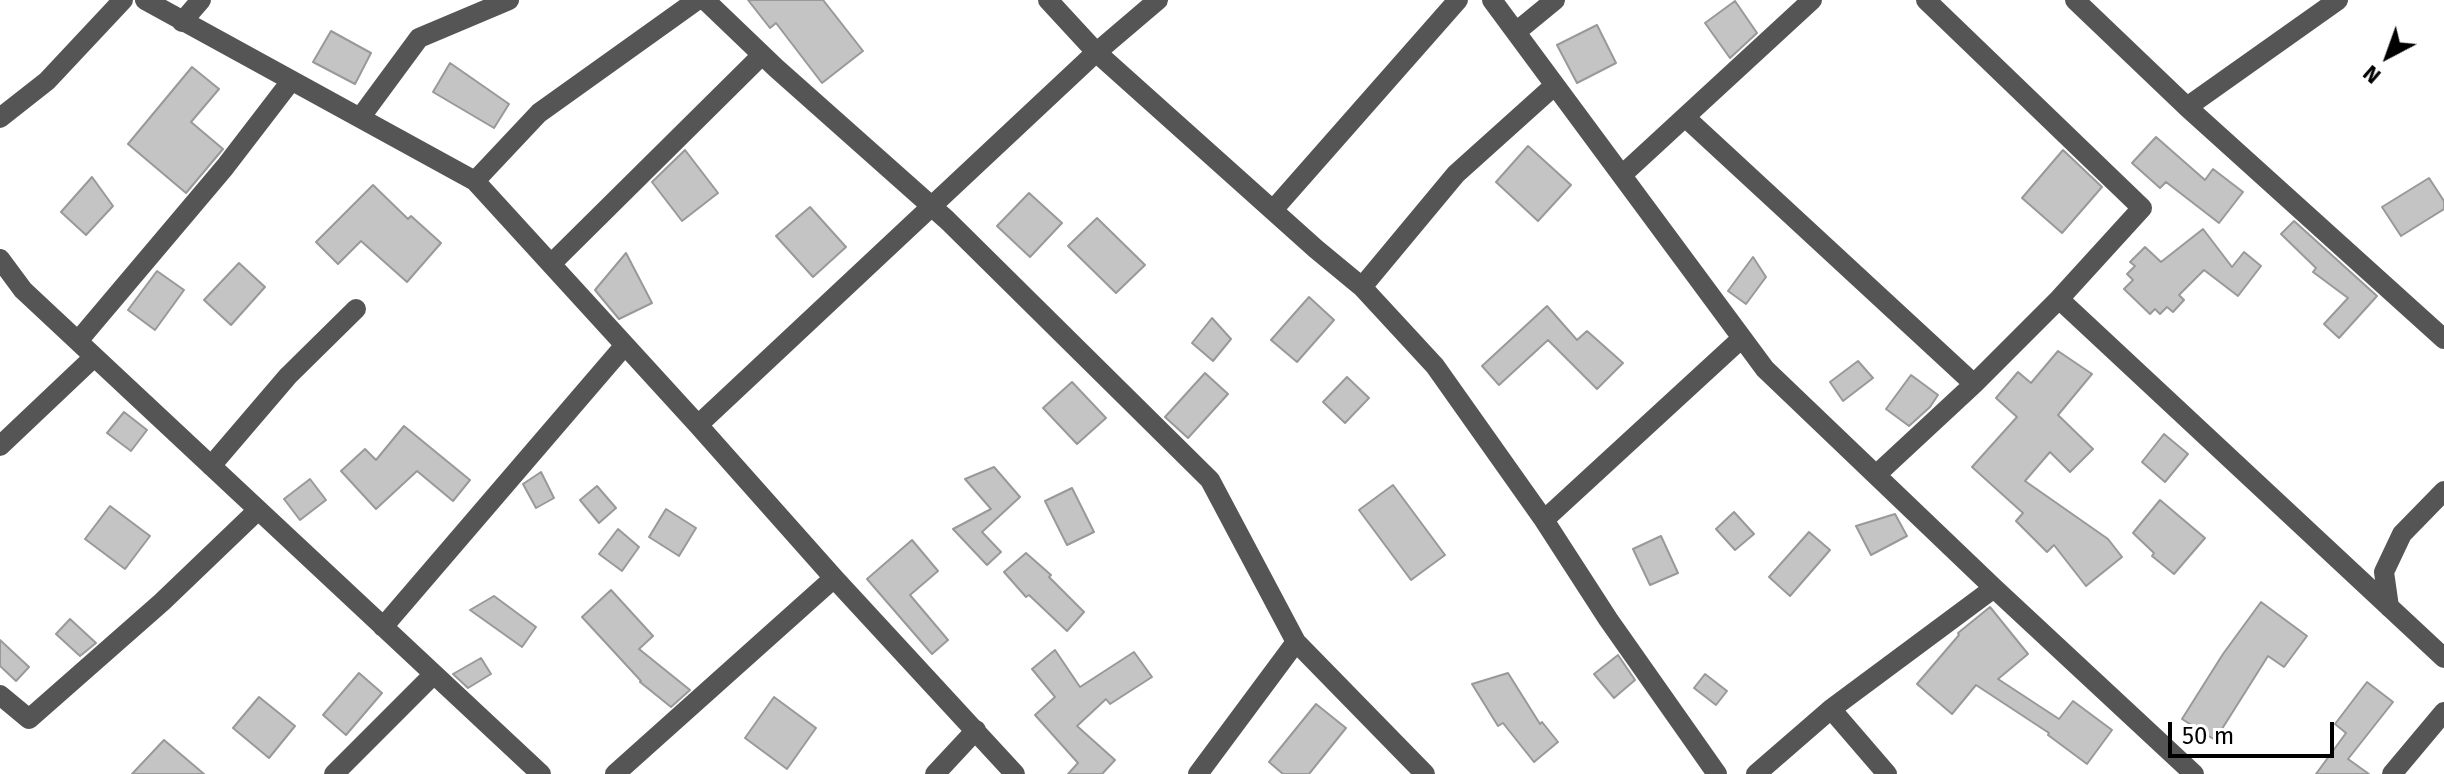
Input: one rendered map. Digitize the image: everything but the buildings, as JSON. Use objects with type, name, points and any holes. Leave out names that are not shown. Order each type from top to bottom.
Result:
[{"type":"street","points":[[0,118],[47,81],[123,0]]},
{"type":"street","points":[[145,0],[475,181],[1015,774]]},
{"type":"street","points":[[182,22],[201,0]]},
{"type":"street","points":[[360,118],[419,38],[509,0]]},
{"type":"street","points":[[475,181],[539,113],[697,0]]},
{"type":"street","points":[[705,0],[931,206],[1210,480],[1296,642],[1425,774]]},
{"type":"street","points":[[1048,0],[1096,52],[1362,287],[1435,366],[1717,774]]},
{"type":"street","points":[[698,425],[1096,52],[1158,0]]},
{"type":"street","points":[[1273,210],[1458,0]]},
{"type":"street","points":[[1492,0],[1765,369],[2194,774]]},
{"type":"street","points":[[1516,32],[1555,0]]},
{"type":"street","points":[[1622,175],[1812,0]]},
{"type":"street","points":[[1876,475],[2059,299],[2142,208],[1926,0]]},
{"type":"street","points":[[2075,0],[2187,107],[2444,339]]},
{"type":"street","points":[[2187,107],[2338,0]]},
{"type":"street","points":[[551,264],[762,55]]},
{"type":"street","points":[[78,341],[225,167],[291,81]]},
{"type":"street","points":[[1362,287],[1456,174],[1555,85]]},
{"type":"street","points":[[1685,117],[1974,384]]},
{"type":"street","points":[[0,259],[23,290],[541,774]]},
{"type":"street","points":[[2059,299],[2444,658]]},
{"type":"street","points":[[211,466],[288,376],[356,309]]},
{"type":"street","points":[[1544,520],[1742,338]]},
{"type":"street","points":[[383,627],[625,345]]},
{"type":"street","points":[[0,446],[94,357]]},
{"type":"street","points":[[2389,607],[2384,572],[2402,534],[2444,491]]},
{"type":"street","points":[[0,695],[29,719],[162,602],[258,510]]},
{"type":"street","points":[[615,774],[834,578]]},
{"type":"street","points":[[1756,774],[1831,709],[1994,588]]},
{"type":"street","points":[[1198,774],[1296,642]]},
{"type":"street","points":[[334,774],[434,674]]},
{"type":"street","points":[[1831,709],[1887,774]]},
{"type":"street","points":[[2392,774],[2444,712]]},
{"type":"street","points":[[935,774],[976,730]]}]
